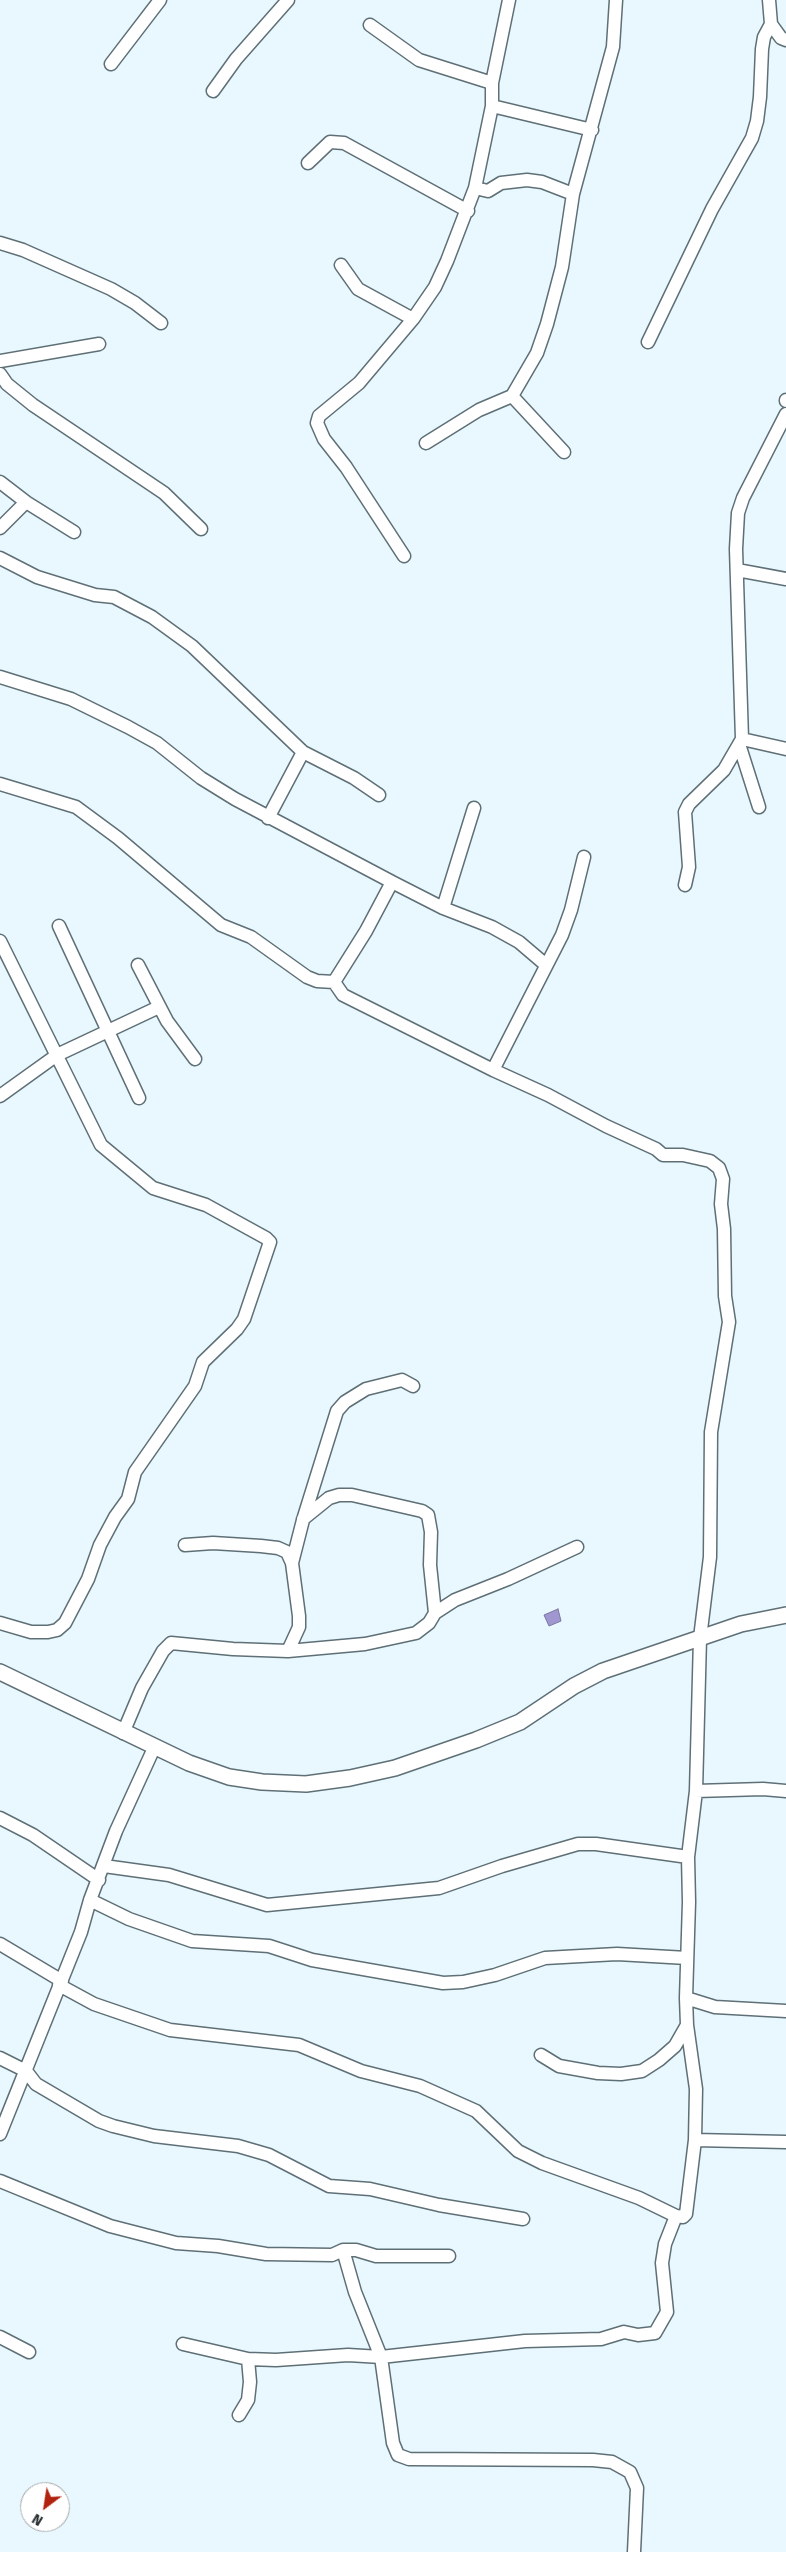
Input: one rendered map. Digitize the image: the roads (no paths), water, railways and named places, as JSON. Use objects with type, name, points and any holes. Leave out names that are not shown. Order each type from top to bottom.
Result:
[{"type":"street","points":[[111,64],[160,0]]},
{"type":"street","points":[[213,91],[236,58],[288,0]]},
{"type":"street","points":[[404,556],[346,468],[321,435],[316,423],[319,416],[359,382],[413,319],[435,287],[468,211],[475,188],[492,106],[492,83],[509,0]]},
{"type":"street","points":[[426,443],[479,410],[512,396],[537,354],[562,267],[573,194],[592,130],[613,47],[616,0]]},
{"type":"street","points":[[769,0],[771,24],[780,38],[786,40]]},
{"type":"street","points":[[648,342],[712,209],[752,138],[758,120],[762,48],[764,37],[771,24]]},
{"type":"street","points":[[370,25],[419,60],[492,83]]},
{"type":"street","points":[[492,106],[592,130]]},
{"type":"street","points":[[308,163],[330,142],[344,143],[468,211]]},
{"type":"street","points":[[475,188],[488,190],[501,183],[527,180],[542,182],[573,194]]},
{"type":"street","points":[[0,244],[23,250],[111,289],[135,303],[161,323]]},
{"type":"street","points":[[341,265],[358,289],[413,319]]},
{"type":"street","points":[[0,361],[99,344]]},
{"type":"street","points":[[0,374],[7,384],[33,405],[164,493],[201,530]]},
{"type":"street","points":[[512,396],[564,452]]},
{"type":"street","points":[[759,807],[740,741],[738,513],[742,498],[786,414]]},
{"type":"street","points":[[0,482],[26,502],[74,532]]},
{"type":"street","points":[[0,528],[26,502]]},
{"type":"street","points":[[0,558],[37,577],[95,595],[114,597],[152,617],[192,646],[302,752],[354,778],[378,796]]},
{"type":"street","points":[[737,570],[786,579]]},
{"type":"street","points":[[0,677],[71,699],[157,742],[201,778],[268,818],[442,908],[492,927],[519,942],[546,965]]},
{"type":"street","points":[[740,741],[786,749]]},
{"type":"street","points":[[685,885],[689,868],[685,812],[689,804],[724,770],[740,741]]},
{"type":"street","points":[[268,818],[302,752]]},
{"type":"street","points":[[0,784],[76,807],[130,847],[221,925],[251,936],[307,977],[317,981],[334,982]]},
{"type":"street","points":[[442,908],[474,808]]},
{"type":"street","points":[[492,1070],[568,918],[584,857]]},
{"type":"street","points":[[334,982],[366,931],[392,882]]},
{"type":"street","points":[[59,926],[107,1033],[139,1098]]},
{"type":"street","points":[[0,941],[101,1145],[108,1153],[153,1188],[206,1205],[270,1242],[244,1319],[237,1329],[203,1362],[194,1386],[135,1472],[128,1499],[115,1517],[100,1545],[88,1579],[65,1623],[57,1630],[48,1632],[31,1632],[0,1623]]},
{"type":"street","points":[[138,965],[159,1007],[194,1059]]},
{"type":"street","points":[[0,1944],[94,2004],[170,2030],[299,2045],[361,2071],[420,2086],[476,2111],[518,2151],[542,2163],[639,2198],[676,2216],[683,2217],[688,2208],[695,2140],[695,2069],[687,2025],[686,1998],[686,1958],[690,1902],[688,1857],[696,1791],[700,1638],[710,1557],[711,1432],[729,1322],[725,1296],[724,1229],[721,1204],[723,1179],[718,1168],[710,1161],[683,1155],[663,1154],[548,1095],[492,1070],[353,1001],[338,991],[334,982]]},
{"type":"street","points":[[0,1096],[57,1055],[159,1007]]},
{"type":"street","points":[[292,1563],[303,1520],[337,1411],[345,1402],[366,1389],[402,1380],[413,1386]]},
{"type":"street","points":[[303,1520],[329,1498],[352,1494],[422,1511],[428,1515],[430,1574],[436,1613]]},
{"type":"street","points":[[185,1545],[213,1543],[278,1548],[287,1552],[292,1563],[299,1621],[288,1651]]},
{"type":"street","points":[[123,1733],[142,1688],[171,1642],[233,1650],[288,1651],[365,1644],[416,1633],[429,1623],[436,1613],[455,1600],[508,1579],[577,1547]]},
{"type":"street","points":[[0,1672],[154,1748],[189,1763],[229,1776],[306,1784],[350,1778],[394,1768],[476,1740],[520,1722],[574,1686],[603,1671],[742,1624],[786,1615]]},
{"type":"street","points":[[0,2134],[60,1983],[116,1831],[154,1748]]},
{"type":"street","points":[[696,1791],[786,1791]]},
{"type":"street","points":[[0,1818],[33,1835],[99,1880]]},
{"type":"street","points":[[104,1866],[169,1875],[267,1906],[439,1888],[502,1866],[578,1844],[596,1844],[688,1857]]},
{"type":"street","points":[[90,1900],[129,1919],[192,1941],[269,1946],[312,1960],[443,1983],[463,1982],[495,1975],[545,1958],[617,1954],[686,1958]]},
{"type":"street","points":[[686,1998],[714,2007],[786,2011]]},
{"type":"street","points":[[541,2054],[559,2066],[598,2073],[621,2074],[642,2071],[675,2046],[687,2025]]},
{"type":"street","points":[[0,2058],[26,2071],[36,2084],[99,2121],[112,2126],[154,2136],[238,2146],[268,2155],[330,2186],[370,2189],[439,2205],[523,2220]]},
{"type":"street","points":[[695,2140],[786,2142]]},
{"type":"street","points":[[0,2181],[110,2226],[176,2243],[218,2246],[266,2254],[332,2256],[343,2250],[356,2250],[376,2256],[449,2256]]},
{"type":"street","points":[[183,2344],[248,2359],[276,2360],[348,2355],[381,2356],[524,2341],[601,2339],[624,2332],[638,2335],[655,2333],[667,2312],[662,2263],[665,2244],[676,2216]]},
{"type":"street","points":[[343,2250],[355,2292],[381,2356],[393,2442],[398,2455],[401,2458],[593,2460],[612,2462],[630,2472],[637,2488],[634,2552]]},
{"type":"street","points":[[0,2337],[29,2352]]},
{"type":"street","points":[[239,2415],[248,2400],[250,2382],[248,2359]]}]
